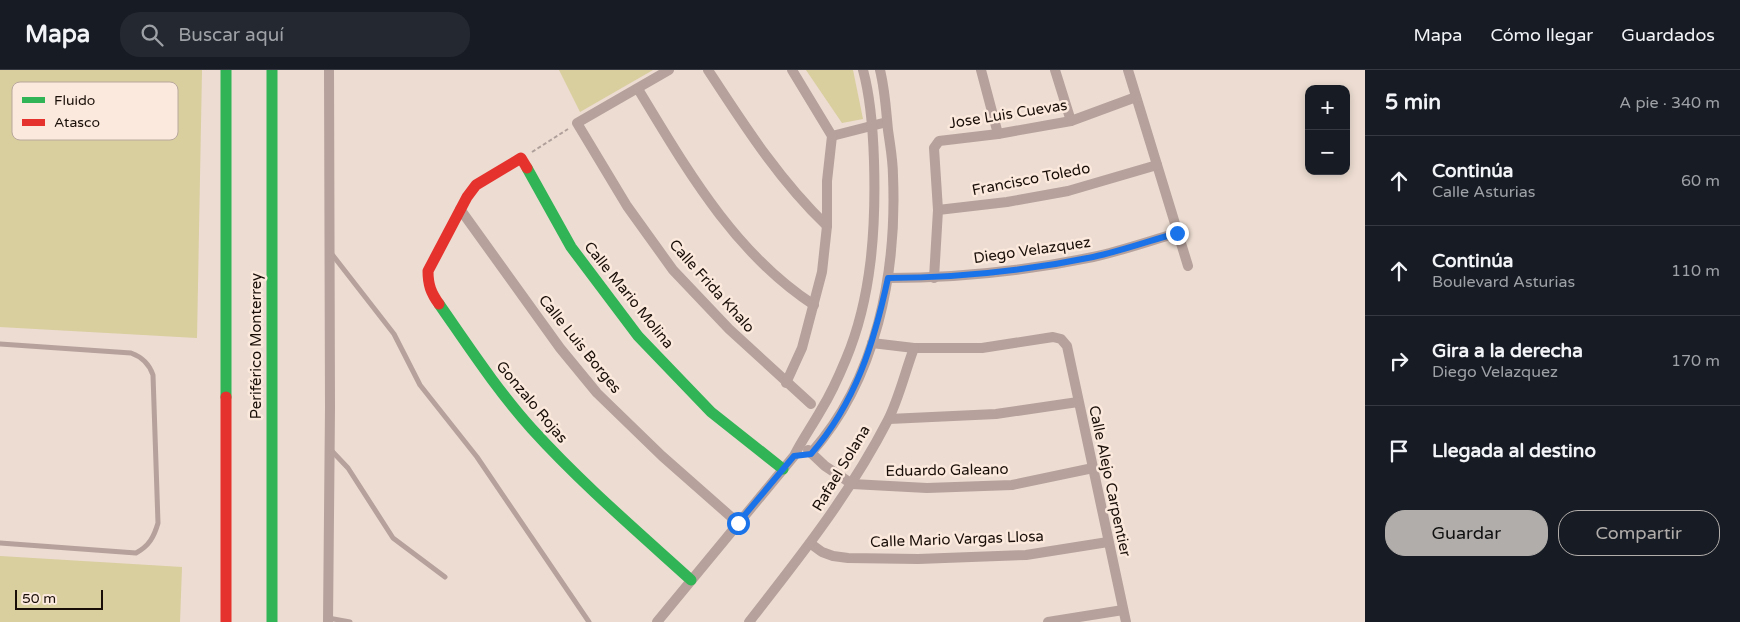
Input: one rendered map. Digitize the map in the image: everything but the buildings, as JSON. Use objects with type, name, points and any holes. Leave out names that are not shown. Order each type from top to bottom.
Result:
[{"type":"main road","name":"Periférico Monterrey","points":[[226,70],[226,622]]},
{"type":"main road","name":"Periférico Monterrey","points":[[272,70],[272,622]]},
{"type":"main road","name":"Gonzalo Rojas","points":[[522,158],[476,185],[467,197],[428,271],[428,283],[431,292],[496,386],[548,446],[609,506],[692,580]]},
{"type":"main road","name":"Calle Mario Molina","points":[[522,158],[571,247],[638,336],[711,412],[783,469]]},
{"type":"street","points":[[328,620],[330,449],[329,70]]},
{"type":"street","points":[[577,123],[669,70]]},
{"type":"street","points":[[708,70],[752,138],[787,184],[827,226]]},
{"type":"street","points":[[786,383],[802,348],[822,272],[827,226],[827,181],[832,136],[792,70]]},
{"type":"street","points":[[656,622],[794,456],[829,397],[846,359],[860,321],[869,271],[875,217],[872,125],[867,84],[863,70]]},
{"type":"street","points":[[794,456],[811,454],[830,430],[840,413],[872,343],[888,278],[893,226],[893,175],[880,70]]},
{"type":"street","points":[[980,70],[998,134]]},
{"type":"street","points":[[1055,70],[1071,121]]},
{"type":"street","points":[[1128,70],[1188,266]]},
{"type":"street","points":[[638,89],[684,165],[739,238],[772,273],[796,294],[814,305]]},
{"type":"street","name":"Jose Luis Cuevas","points":[[938,210],[934,148],[937,142],[998,134],[1071,121],[1136,97]]},
{"type":"street","points":[[832,136],[887,122]]},
{"type":"street","name":"Calle Frida Khalo","points":[[577,123],[627,206],[673,270],[729,329],[811,404]]},
{"type":"street","name":"Francisco Toledo","points":[[938,210],[1007,202],[1068,191],[1157,165]]},
{"type":"street","name":"Calle Luis Borges","points":[[460,209],[560,348],[597,393],[662,456],[738,523]]},
{"type":"street","points":[[934,278],[938,210]]},
{"type":"street","name":"Diego Velazquez","points":[[888,278],[934,278],[1007,272],[1094,257],[1177,233]]},
{"type":"street","name":"Calle Alejo Carpentier","points":[[914,348],[982,348],[1053,337],[1061,339],[1067,346],[1126,622]]},
{"type":"street","points":[[872,343],[914,348]]},
{"type":"street","name":"Rafael Solana","points":[[749,622],[811,544],[852,484],[888,418],[914,348]]},
{"type":"street","points":[[888,418],[996,414],[1078,402]]},
{"type":"street","points":[[800,443],[825,466],[852,484]]},
{"type":"street","name":"Eduardo Galeano","points":[[852,484],[927,488],[1012,485],[1093,468]]},
{"type":"street","name":"Calle Mario Vargas Llosa","points":[[811,544],[822,552],[848,558],[918,558],[1026,555],[1108,542]]},
{"type":"street","points":[[1048,622],[1123,610]]},
{"type":"lane","points":[[330,250],[394,334],[420,386],[476,456],[589,622]]},
{"type":"lane","points":[[0,344],[131,353],[139,356],[146,362],[154,375],[158,523],[151,541],[145,548],[136,553],[0,543]]},
{"type":"lane","points":[[330,449],[348,468],[394,538],[445,577]]},
{"type":"lane","points":[[328,620],[350,622]]},
{"type":"path","points":[[522,158],[577,123]]},
{"type":"shaded area","points":[[0,70],[202,70],[197,338],[0,327]]},
{"type":"shaded area","points":[[559,70],[653,70],[580,112]]},
{"type":"shaded area","points":[[806,70],[853,70],[863,119],[842,123]]},
{"type":"shaded area","points":[[0,556],[182,567],[180,622],[0,622]]},
{"type":"traffic: fast","points":[[226,70],[226,397]]},
{"type":"traffic: fast","points":[[272,70],[272,622]]},
{"type":"traffic: fast","points":[[527,168],[571,247],[638,336],[711,412],[783,469]]},
{"type":"traffic: fast","points":[[439,304],[495,384],[532,429],[590,488],[691,580]]},
{"type":"traffic: jam","points":[[439,304],[431,289],[428,271],[467,197],[476,185],[521,158],[527,168]]},
{"type":"traffic: jam","points":[[226,397],[226,622]]},
{"type":"route","points":[[738,523],[794,456],[811,454],[830,430],[853,388],[872,343],[888,278],[934,278],[1007,272],[1094,257],[1177,233]]}]
